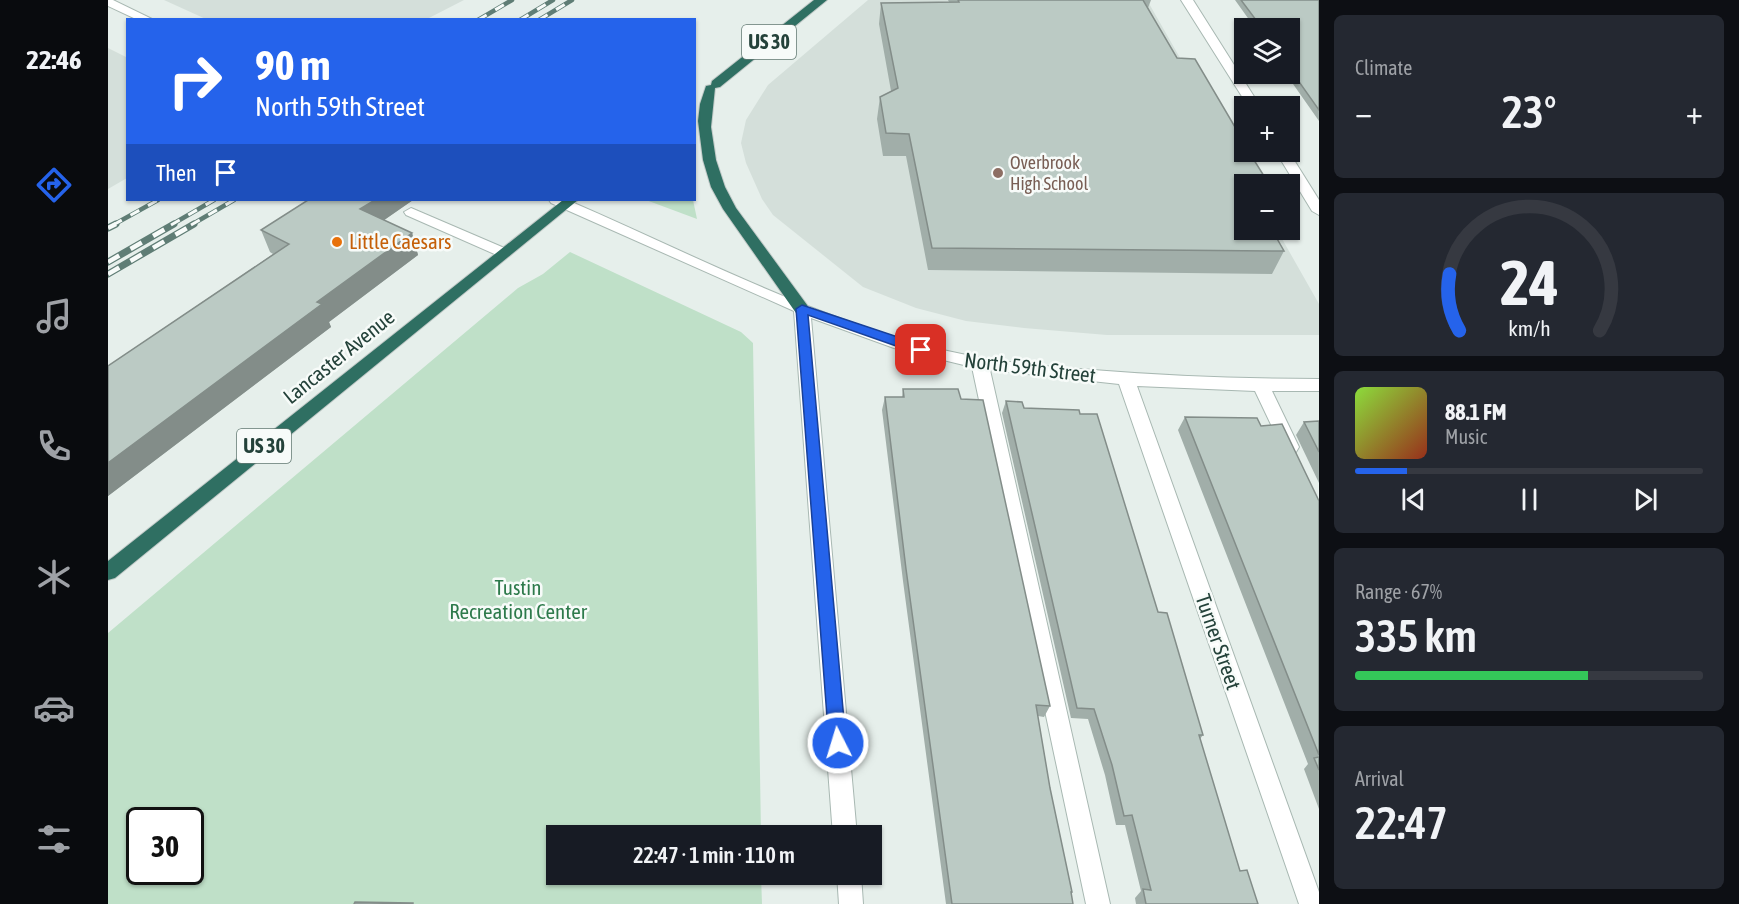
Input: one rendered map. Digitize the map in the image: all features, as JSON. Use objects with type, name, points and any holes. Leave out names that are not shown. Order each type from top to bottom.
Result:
[{"type":"highway","name":"US 30","points":[[696,99],[821,0]]},
{"type":"highway","points":[[713,86],[703,111],[710,169],[715,184],[738,222],[757,244],[802,309]]},
{"type":"highway","name":"Lancaster Avenue","points":[[108,572],[504,253],[564,201]]},
{"type":"street","points":[[1187,0],[1248,96]]},
{"type":"street","points":[[108,2],[144,18]]},
{"type":"street","points":[[1288,162],[1319,211]]},
{"type":"street","name":"North 59th Street","points":[[564,201],[802,309],[901,345],[980,364],[1126,379],[1261,386],[1319,385]]},
{"type":"street","points":[[411,212],[504,253]]},
{"type":"street","points":[[802,309],[844,825]]},
{"type":"street","points":[[980,364],[1098,904]]},
{"type":"street","name":"Turner Street","points":[[1126,379],[1311,904]]},
{"type":"street","points":[[1261,386],[1300,468]]},
{"type":"street","points":[[850,885],[851,904]]},
{"type":"shaded area","points":[[164,0],[464,0],[429,18],[204,18]]},
{"type":"shaded area","name":"Overbrook High School","points":[[868,0],[1147,0],[1234,152],[1234,162],[1239,162],[1246,174],[1234,174],[1234,240],[1283,240],[1319,304],[1319,335],[1107,335],[1024,328],[966,321],[916,308],[863,287],[773,215],[762,199],[746,163],[741,143],[746,120],[768,85]]},
{"type":"shaded area","points":[[108,48],[126,57],[126,179],[108,189]]},
{"type":"green space","points":[[649,201],[693,201],[697,219]]},
{"type":"green space","name":"Tustin Recreation Center","points":[[570,252],[741,332],[753,343],[761,825],[546,825],[546,885],[761,885],[762,904],[108,904],[108,633],[518,288],[543,274]]},
{"type":"building","name":"Overbrook High School","points":[[958,0],[1143,0],[1177,58],[1195,59],[1234,125],[1234,162],[1255,162],[1263,174],[1234,174],[1234,240],[1278,240],[1284,251],[932,248],[909,134],[886,133],[880,97],[898,88],[881,3],[959,2]]},
{"type":"building","points":[[1241,0],[1319,0],[1319,110],[1300,83],[1300,18],[1254,18]]},
{"type":"building","points":[[306,201],[373,201],[360,209],[412,233],[317,302],[322,304],[108,463],[108,366],[289,244],[261,230]]},
{"type":"building","points":[[903,389],[958,389],[961,399],[983,400],[1050,706],[1036,705],[1073,904],[952,904],[885,397],[904,397]]},
{"type":"building","points":[[1006,401],[1022,402],[1024,408],[1079,410],[1080,414],[1097,414],[1158,612],[1167,613],[1203,735],[1199,735],[1240,871],[1247,870],[1258,904],[1146,904],[1143,889],[1151,890],[1132,815],[1124,816],[1112,765],[1094,709],[1077,708]]},
{"type":"building","points":[[1185,417],[1257,418],[1261,426],[1282,424],[1319,501],[1319,755]]},
{"type":"building","points":[[1319,421],[1319,452],[1304,422]]},
{"type":"building","points":[[1319,757],[1319,770],[1314,758]]},
{"type":"building","points":[[355,902],[413,903],[413,904],[354,904]]},
{"type":"railway","points":[[481,18],[512,0]]},
{"type":"railway","points":[[523,18],[553,0]]},
{"type":"railway","points":[[542,18],[572,0]]},
{"type":"railway","points":[[113,225],[156,201]]},
{"type":"railway","points":[[171,225],[212,201]]},
{"type":"railway","points":[[191,225],[232,201]]},
{"type":"railway","points":[[108,228],[116,224]]},
{"type":"railway","points":[[108,262],[174,224]]},
{"type":"railway","points":[[108,274],[194,224]]},
{"type":"place","name":"Overbrook High School","points":[[998,173]]},
{"type":"place","name":"Little Caesars","points":[[337,242]]},
{"type":"route","points":[[838,743],[802,309],[921,350]]}]
